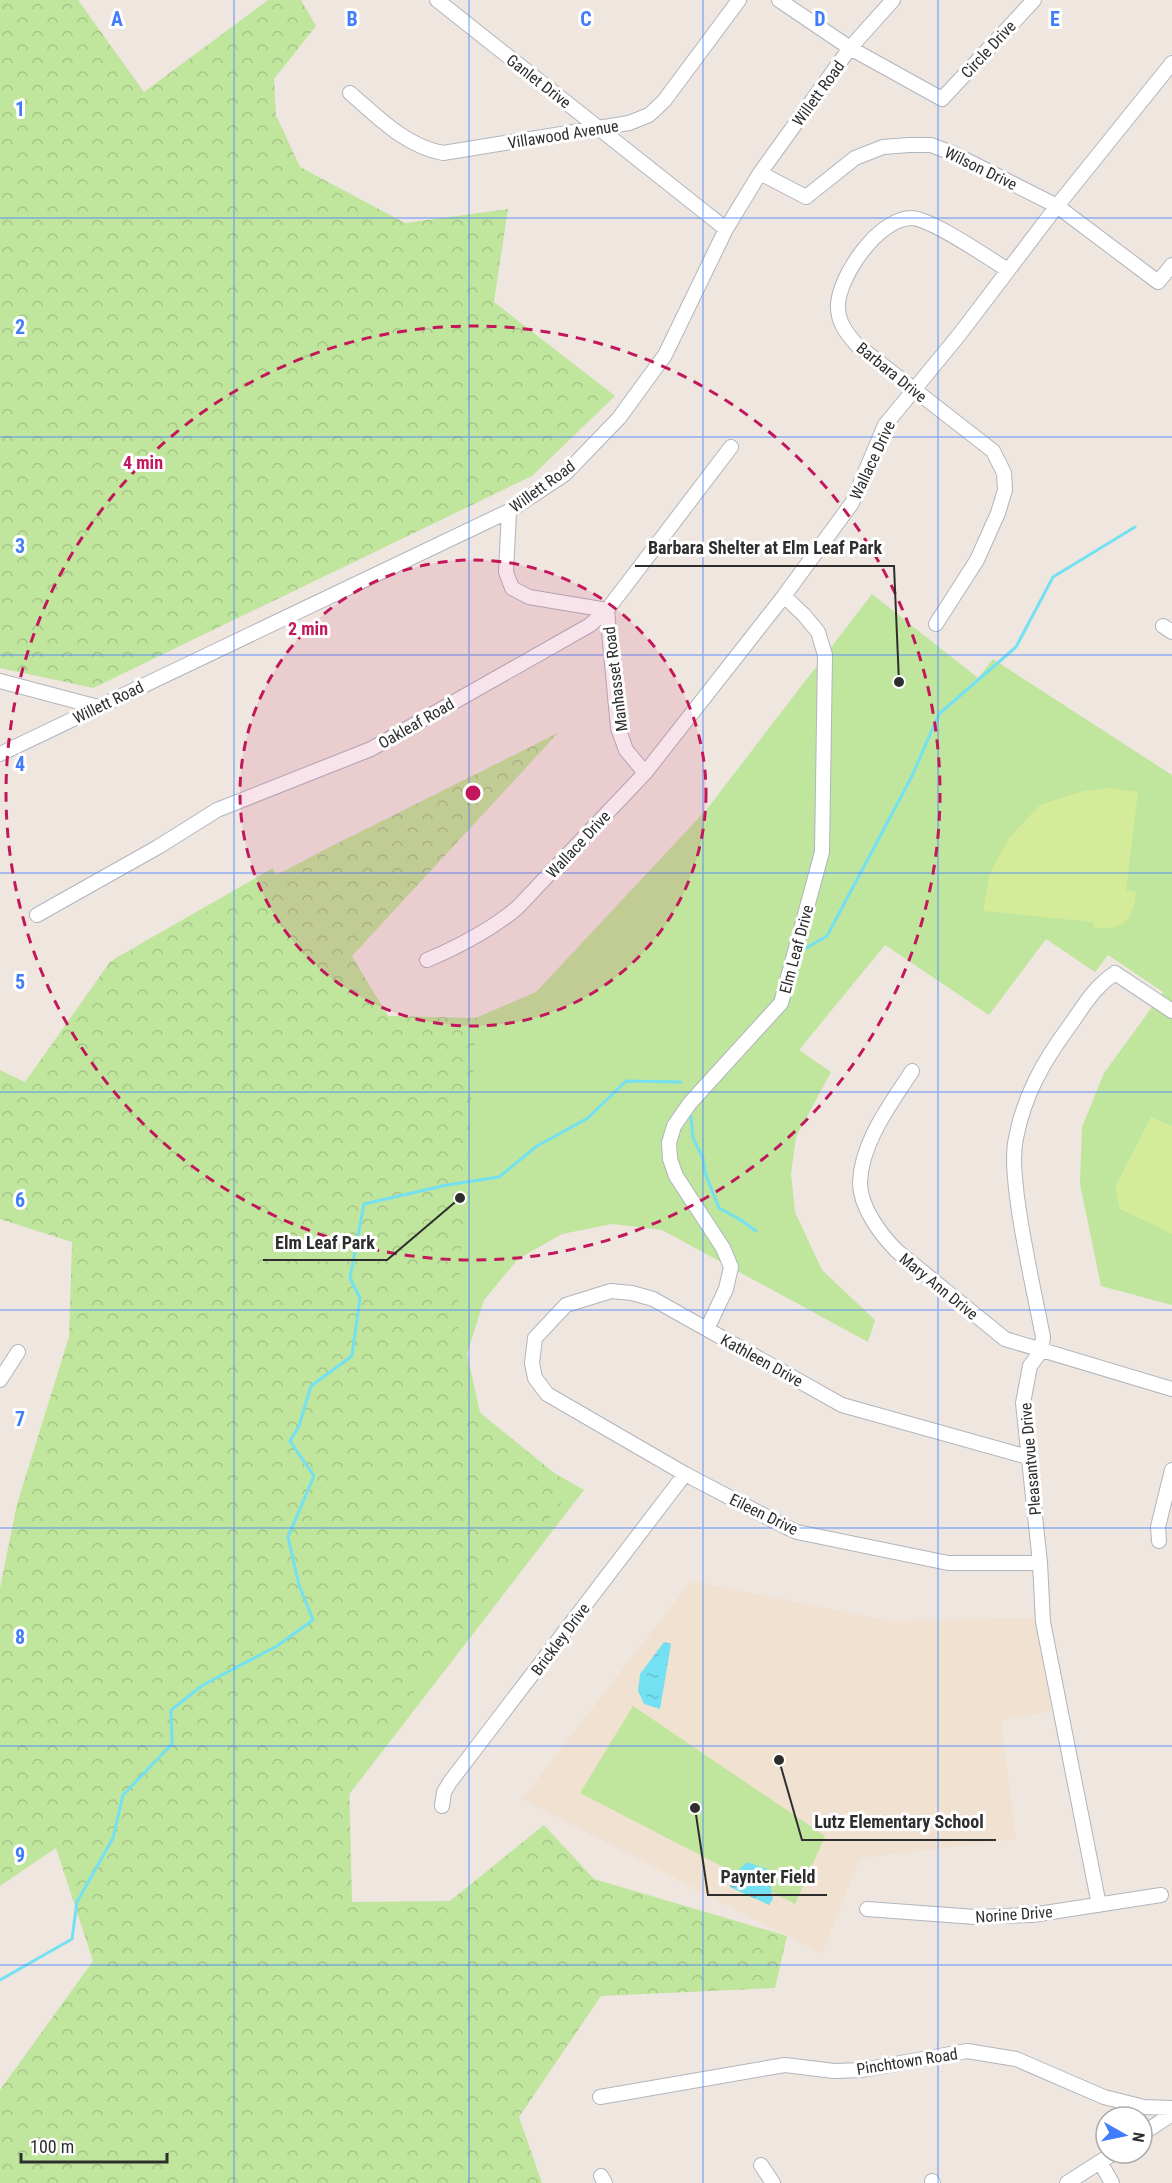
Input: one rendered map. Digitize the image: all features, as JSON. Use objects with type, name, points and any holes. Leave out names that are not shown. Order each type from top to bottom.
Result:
[{"type":"street","name":"Ganlet Drive","points":[[437,0],[726,229]]},
{"type":"street","name":"Villawood Avenue","points":[[350,93],[407,141],[426,150],[443,153],[629,123],[649,115],[664,101],[739,0]]},
{"type":"street","points":[[779,0],[850,48]]},
{"type":"street","name":"Willett Road","points":[[0,754],[509,511],[565,474],[619,418],[665,355],[726,229],[760,173],[850,48],[893,0]]},
{"type":"street","name":"Circle Drive","points":[[850,48],[942,99],[1034,0]]},
{"type":"street","name":"Wallace Drive","points":[[427,960],[464,945],[496,926],[517,908],[645,772],[784,596],[852,503],[885,425],[960,334],[1057,206],[1172,63]]},
{"type":"street","name":"Wilson Drive","points":[[760,173],[806,197],[855,158],[883,147],[931,145],[952,153],[1057,206],[1158,282],[1172,265]]},
{"type":"street","name":"Barbara Drive","points":[[936,624],[981,550],[998,513],[1005,490],[1004,473],[993,451],[856,345],[843,330],[838,306],[842,285],[850,269],[879,232],[896,221],[911,218],[929,223],[1008,270]]},
{"type":"street","name":"Oakleaf Road","points":[[37,915],[158,847],[217,810],[371,749],[590,625],[607,610],[731,447]]},
{"type":"street","name":"Manhasset Road","points":[[509,511],[506,572],[512,588],[529,597],[607,610],[618,728],[626,750],[645,772]]},
{"type":"street","name":"Elm Leaf Drive","points":[[707,1329],[726,1289],[731,1267],[723,1248],[676,1176],[670,1159],[669,1143],[674,1126],[690,1103],[781,1003],[822,852],[825,655],[818,632],[784,596]]},
{"type":"street","points":[[0,681],[98,706]]},
{"type":"street","name":"Pleasantvue Drive","points":[[1098,1905],[1043,1622],[1040,1563],[1023,1403],[1030,1366],[1041,1351],[1043,1337],[1020,1218],[1015,1176],[1015,1141],[1022,1111],[1048,1054],[1099,984],[1115,973],[1172,1011]]},
{"type":"street","name":"Mary Ann Drive","points":[[912,1071],[873,1136],[863,1161],[860,1185],[868,1213],[881,1235],[897,1251],[1005,1339],[1172,1389]]},
{"type":"street","name":"Kathleen Drive","points":[[532,1363],[535,1338],[566,1305],[611,1291],[632,1293],[653,1299],[842,1405],[1028,1457]]},
{"type":"street","points":[[0,1380],[18,1352]]},
{"type":"street","name":"Eileen Drive","points":[[532,1363],[535,1378],[547,1394],[685,1474],[797,1532],[948,1563],[1040,1563]]},
{"type":"street","points":[[1159,1541],[1159,1520],[1172,1470]]},
{"type":"street","name":"Brickley Drive","points":[[442,1806],[444,1792],[450,1782],[685,1474]]},
{"type":"street","name":"Norine Drive","points":[[867,1909],[975,1917],[1032,1915],[1161,1895]]},
{"type":"street","name":"Pinchtown Road","points":[[600,2097],[785,2066],[834,2071],[862,2070],[967,2051],[1016,2059],[1104,2097],[1144,2107],[1172,2108]]},
{"type":"street","points":[[1154,2126],[1172,2114]]},
{"type":"street","points":[[761,2165],[772,2183]]},
{"type":"street","points":[[1067,2183],[1095,2165]]},
{"type":"street","points":[[1102,2165],[1112,2183]]},
{"type":"shaded area","points":[[691,1581],[890,1621],[1035,1618],[1052,1711],[1001,1721],[1016,1839],[860,1858],[822,1954],[522,1799]]},
{"type":"green space","points":[[0,0],[78,0],[144,92],[268,0],[301,0],[316,26],[274,79],[276,115],[300,167],[405,223],[508,209],[494,302],[615,396],[532,476],[93,688],[0,668]]},
{"type":"green space","points":[[872,594],[978,678],[993,659],[1172,775],[1172,1305],[1101,1286],[1080,1184],[1082,1127],[1104,1073],[1163,992],[1108,955],[1095,972],[1046,939],[989,1015],[885,945],[799,1050],[831,1072],[796,1137],[791,1174],[795,1212],[822,1270],[875,1320],[868,1342],[662,1230],[612,1224],[562,1234],[518,1259],[484,1300],[467,1354],[480,1412],[511,1448],[584,1490],[324,1827],[140,976],[114,959],[273,868],[354,1070],[536,992],[707,809]]},
{"type":"green space","points":[[558,733],[352,956],[388,1016],[477,1018],[457,1314],[468,1403],[573,1488],[349,1776],[352,1902],[450,1901],[544,1825],[594,1879],[787,1936],[775,1988],[601,1996],[519,2117],[542,2183],[0,2183],[0,2090],[93,1961],[56,1848],[0,1886],[0,1588],[17,1504],[69,1337],[72,1242],[0,1219],[0,1070],[25,1082],[110,962],[324,850]]},
{"type":"green space","points":[[1111,788],[1138,792],[1126,890],[1136,892],[1135,902],[1125,922],[1112,928],[1094,928],[1093,922],[983,911],[990,873],[1009,838],[1040,805],[1083,791]]},
{"type":"green space","points":[[1151,1117],[1172,1126],[1172,1234],[1120,1209],[1115,1187]]},
{"type":"green space","points":[[633,1706],[825,1836],[795,1904],[580,1793]]},
{"type":"water","points":[[664,1642],[671,1644],[660,1709],[644,1704],[638,1691],[640,1674]]},
{"type":"water","points":[[747,1862],[767,1869],[773,1899],[769,1905],[730,1887],[731,1877]]},
{"type":"waterway","points":[[806,948],[827,936],[912,776],[939,714],[1016,647],[1053,577],[1135,527]]},
{"type":"waterway","points":[[0,1980],[72,1939],[77,1902],[113,1838],[123,1795],[172,1744],[171,1710],[203,1685],[277,1646],[313,1620],[299,1585],[288,1537],[314,1476],[290,1441],[299,1426],[311,1386],[352,1356],[360,1298],[350,1278],[364,1204],[447,1185],[499,1177],[537,1146],[588,1118],[626,1081],[681,1082]]},
{"type":"waterway","points":[[691,1117],[693,1138],[703,1158],[705,1173],[719,1208],[756,1231]]},
{"type":"place","name":"Barbara Shelter at Elm Leaf Park","points":[[899,682]]},
{"type":"place","name":"Elm Leaf Park","points":[[460,1198]]},
{"type":"place","name":"Lutz Elementary School","points":[[779,1760]]},
{"type":"place","name":"Paynter Field","points":[[695,1808]]}]
